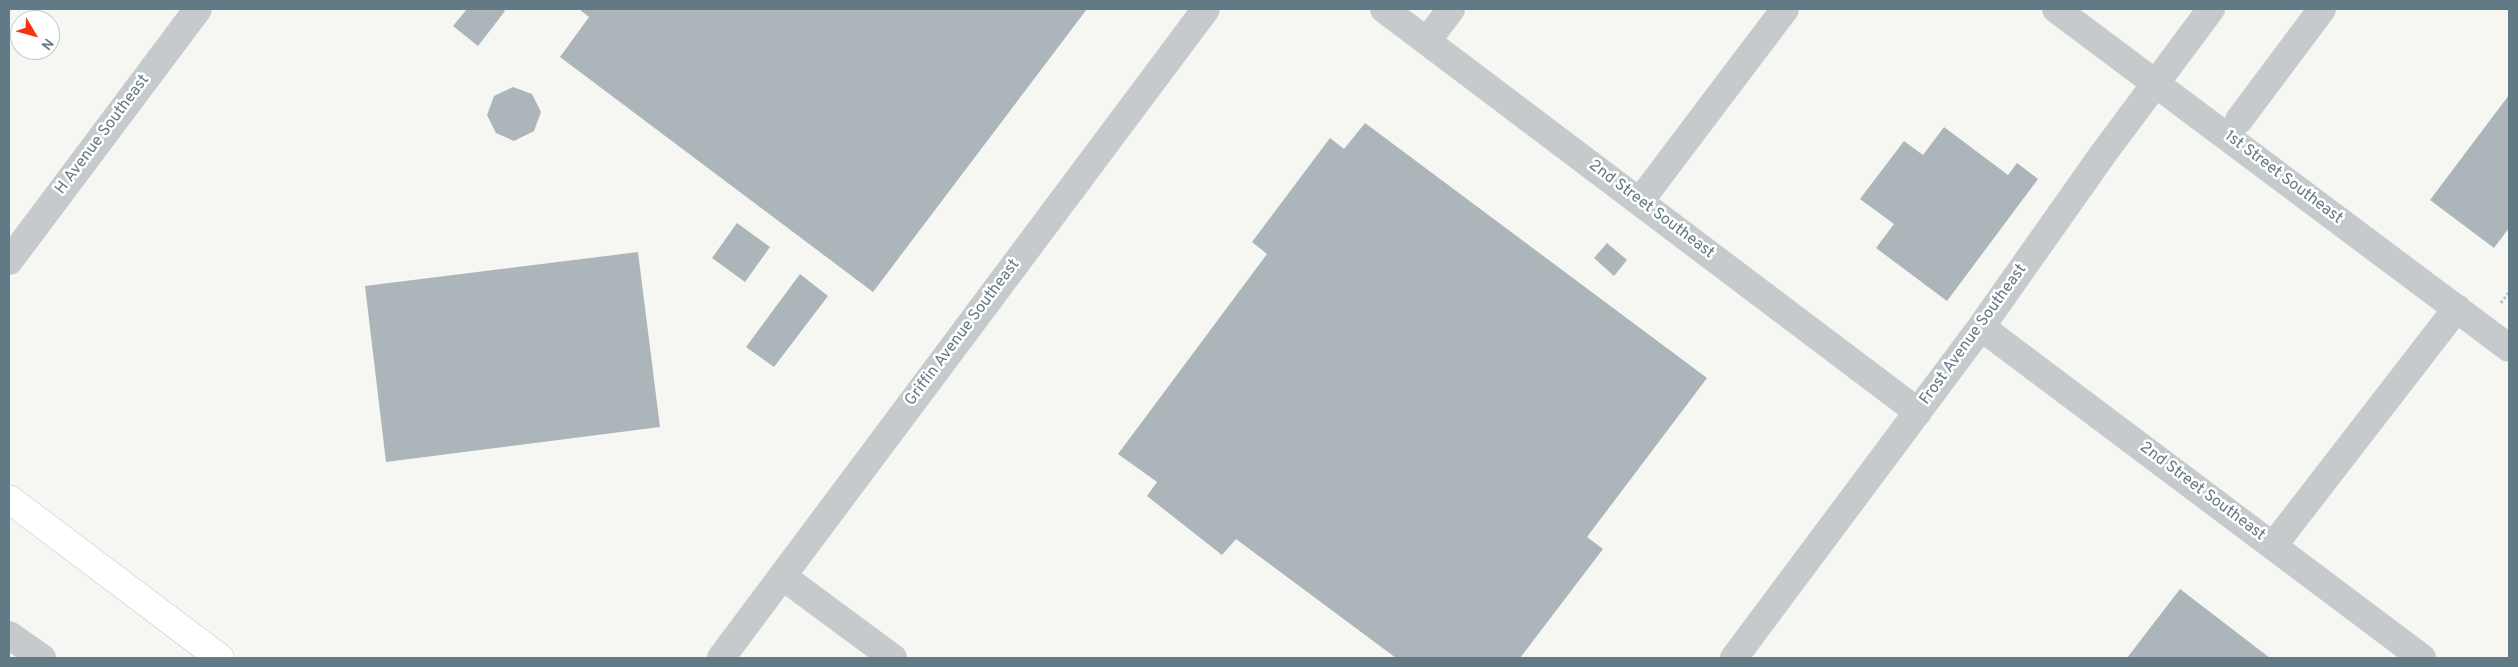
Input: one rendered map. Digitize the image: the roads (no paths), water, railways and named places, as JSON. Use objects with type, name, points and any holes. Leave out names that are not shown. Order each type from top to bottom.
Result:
[{"type":"main road","points":[[9,499],[220,658]]},
{"type":"street","name":"H Avenue Southeast","points":[[9,262],[198,9]]},
{"type":"street","name":"Griffin Avenue Southeast","points":[[722,658],[1206,9]]},
{"type":"street","name":"2nd Street Southeast","points":[[1384,9],[1918,412]]},
{"type":"street","points":[[1427,41],[1451,9]]},
{"type":"street","points":[[1640,201],[1785,9]]},
{"type":"street","name":"1st Street Southeast","points":[[2056,9],[2509,348]]},
{"type":"street","name":"Frost Avenue Southeast","points":[[1734,658],[1918,412],[2211,9]]},
{"type":"street","points":[[2239,120],[2322,9]]},
{"type":"street","points":[[2273,546],[2457,308]]},
{"type":"street","name":"2nd Street Southeast","points":[[1980,327],[2422,658]]},
{"type":"street","points":[[782,576],[893,658]]},
{"type":"street","points":[[9,635],[42,658]]}]
